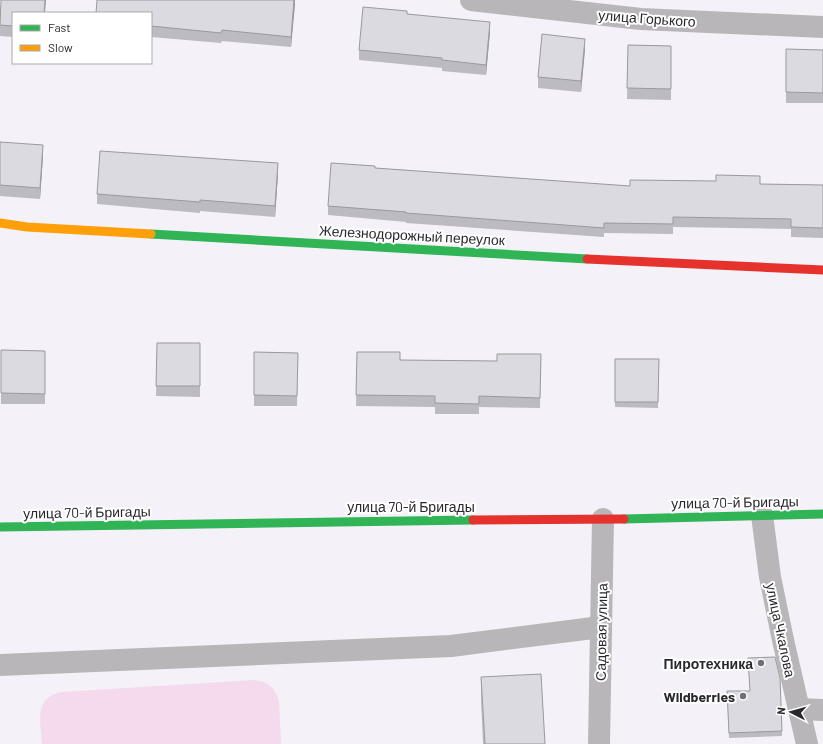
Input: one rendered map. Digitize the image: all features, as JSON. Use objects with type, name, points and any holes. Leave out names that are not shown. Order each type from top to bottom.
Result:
[{"type":"main road","name":"Железнодорожный переулок","points":[[0,223],[27,227],[480,254],[823,270]]},
{"type":"main road","name":"улица 70-й Бригады","points":[[0,528],[337,521],[603,519],[823,514]]},
{"type":"street","name":"улица Горького","points":[[471,0],[641,19],[823,27]]},
{"type":"street","name":"улица Чкалова","points":[[762,515],[770,577],[807,744]]},
{"type":"street","name":"Садовая улица","points":[[599,744],[603,519]]},
{"type":"street","points":[[0,664],[451,646],[601,627]]},
{"type":"street","points":[[799,709],[823,710]]},
{"type":"shaded area","points":[[255,680],[264,682],[271,686],[277,696],[279,701],[281,744],[42,744],[40,720],[42,706],[52,695],[61,692]]},
{"type":"building","points":[[1,0],[45,0],[44,12],[12,12],[12,26],[0,25]]},
{"type":"building","points":[[97,0],[294,0],[291,37],[222,30],[221,33],[152,26],[152,12],[96,12]]},
{"type":"building","points":[[363,7],[407,11],[407,14],[490,22],[486,65],[442,60],[442,58],[359,50]]},
{"type":"building","points":[[542,34],[585,39],[581,81],[538,77]]},
{"type":"building","points":[[628,45],[671,46],[671,89],[627,88]]},
{"type":"building","points":[[786,49],[823,50],[823,93],[786,92]]},
{"type":"building","points":[[0,142],[43,145],[40,188],[0,185]]},
{"type":"building","points":[[100,151],[278,163],[275,206],[97,194]]},
{"type":"building","points":[[331,163],[375,166],[375,168],[630,186],[630,180],[716,181],[716,175],[760,176],[760,184],[823,185],[823,228],[791,227],[791,219],[673,217],[673,224],[604,223],[604,228],[328,206]]},
{"type":"building","points":[[157,343],[200,343],[200,386],[156,386]]},
{"type":"building","points":[[1,350],[45,351],[45,394],[1,393]]},
{"type":"building","points":[[254,352],[298,353],[297,396],[254,395]]},
{"type":"building","points":[[357,352],[400,352],[400,360],[497,361],[497,354],[541,354],[540,398],[479,396],[479,404],[435,403],[435,396],[356,395]]},
{"type":"building","points":[[615,359],[659,359],[658,402],[615,402]]},
{"type":"building","points":[[775,657],[780,678],[782,731],[729,733],[727,691],[750,691],[748,658]]},
{"type":"building","points":[[541,674],[545,744],[485,744],[481,677]]},
{"type":"traffic: fast","points":[[151,234],[587,259]]},
{"type":"traffic: fast","points":[[624,519],[823,514]]},
{"type":"traffic: fast","points":[[0,527],[473,520]]},
{"type":"traffic: slow","points":[[0,223],[27,227],[151,234]]},
{"type":"traffic: jam","points":[[587,259],[823,270]]},
{"type":"traffic: jam","points":[[473,520],[624,519]]},
{"type":"place","name":"Пиротехника","points":[[761,663]]},
{"type":"place","name":"Wildberries","points":[[743,696]]}]
